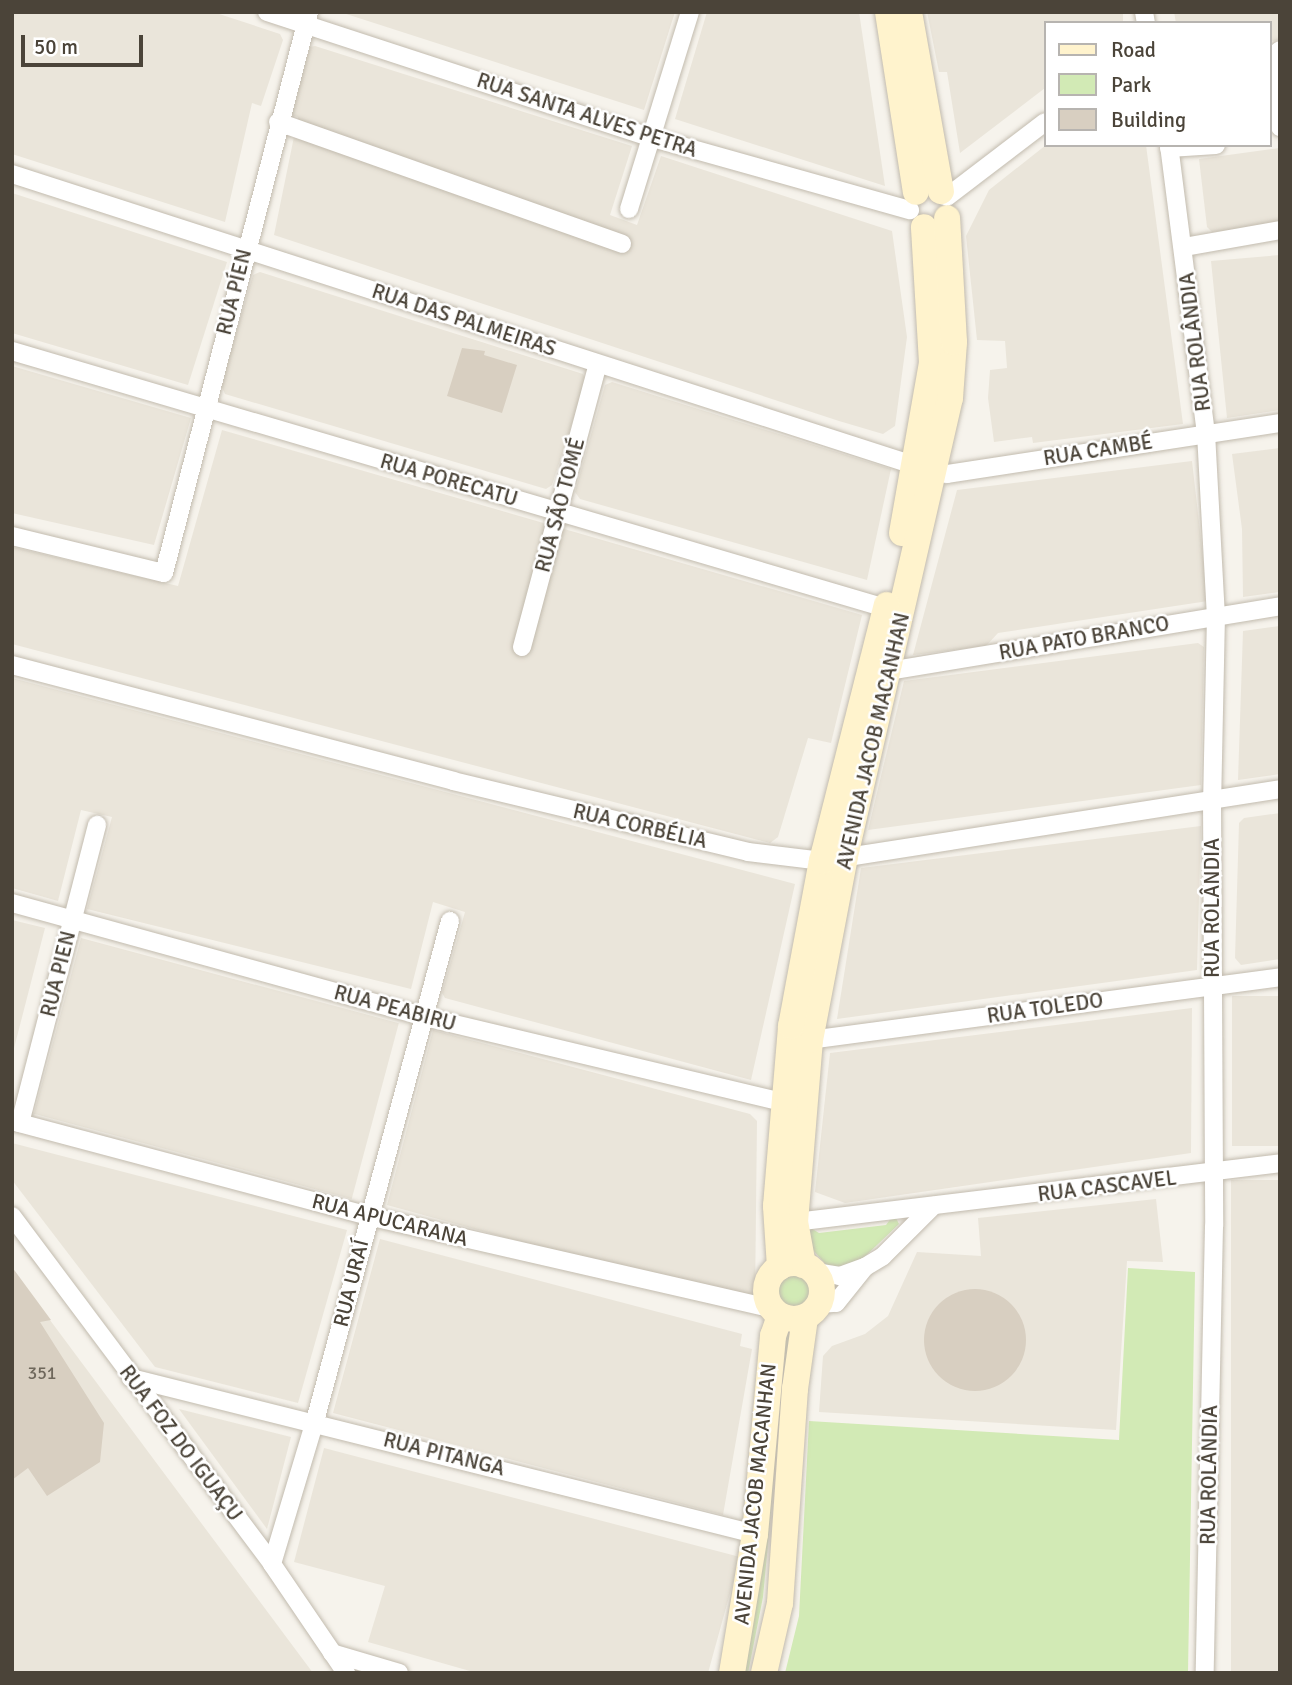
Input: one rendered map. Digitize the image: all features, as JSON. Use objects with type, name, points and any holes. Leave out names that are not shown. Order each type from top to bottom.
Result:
[{"type":"main road","name":"AVENIDA JACOB MACANHAN","points":[[888,12],[931,206]]},
{"type":"main road","name":"AVENIDA JACOB MACANHAN","points":[[800,1268],[796,1222],[810,1040],[833,859],[889,671],[925,469],[932,363],[931,206],[909,12]]},
{"type":"main road","name":"AVENIDA JACOB MACANHAN","points":[[800,1268],[775,1233],[782,1102],[886,608],[925,469]]},
{"type":"main road","points":[[800,1268],[822,1286],[794,1311],[766,1288],[800,1268]]},
{"type":"main road","name":"AVENIDA JACOB MACANHAN","points":[[732,1673],[755,1534],[773,1336],[794,1311]]},
{"type":"main road","name":"AVENIDA JACOB MACANHAN","points":[[764,1673],[780,1603],[794,1389],[794,1311]]},
{"type":"street","name":"RUA SANTA ALVES PETRA","points":[[267,12],[307,18],[653,138],[931,206]]},
{"type":"street","points":[[629,209],[690,12]]},
{"type":"street","name":"RUA PÍEN","points":[[12,536],[164,573],[204,409],[307,18]]},
{"type":"street","points":[[1271,74],[1280,129]]},
{"type":"street","points":[[278,122],[622,244]]},
{"type":"street","points":[[931,206],[1044,123]]},
{"type":"street","name":"RUA ROLÂNDIA","points":[[1169,147],[1206,433],[1216,615],[1212,799],[1214,1173],[1205,1673]]},
{"type":"street","name":"RUA DAS PALMEIRAS","points":[[12,174],[925,469]]},
{"type":"street","points":[[1184,247],[1280,230]]},
{"type":"street","name":"RUA PORECATU","points":[[12,351],[886,608]]},
{"type":"street","name":"RUA SÃO TOMÉ","points":[[522,647],[598,363]]},
{"type":"street","name":"RUA CAMBÉ","points":[[925,469],[947,474],[1280,423]]},
{"type":"street","name":"RUA PATO BRANCO","points":[[889,671],[1216,615],[1280,607]]},
{"type":"street","name":"RUA CORBÉLIA","points":[[12,665],[466,785],[747,852],[833,859],[1280,789]]},
{"type":"street","name":"RUA PIEN","points":[[16,1122],[97,825]]},
{"type":"street","name":"RUA PEABIRU","points":[[12,903],[421,1017],[782,1102]]},
{"type":"street","name":"RUA URAÍ","points":[[272,1563],[315,1421],[421,1017],[450,920]]},
{"type":"street","name":"RUA TOLEDO","points":[[810,1040],[1280,977]]},
{"type":"street","name":"RUA APUCARANA","points":[[16,1122],[368,1216],[794,1311]]},
{"type":"street","name":"RUA CASCAVEL","points":[[796,1222],[1280,1163]]},
{"type":"street","points":[[800,1268],[840,1276],[865,1268],[883,1256],[933,1206]]},
{"type":"street","name":"RUA FOZ DO IGUAÇU","points":[[12,1216],[272,1563],[346,1673]]},
{"type":"street","points":[[794,1311],[836,1303],[865,1268]]},
{"type":"street","name":"RUA PITANGA","points":[[131,1378],[315,1421],[755,1534]]},
{"type":"street","points":[[332,1653],[399,1673]]},
{"type":"shaded area","points":[[12,12],[213,12],[280,34],[283,40],[261,106],[252,103],[225,222],[12,154]]},
{"type":"shaded area","points":[[340,12],[675,12],[644,110]]},
{"type":"shaded area","points":[[707,12],[859,12],[885,186],[675,119]]},
{"type":"shaded area","points":[[927,12],[1123,12],[1123,21],[1044,21],[1044,89],[960,153],[947,72],[939,72]]},
{"type":"shaded area","points":[[1174,12],[1280,12],[1280,40],[1271,41],[1271,21],[1176,21]]},
{"type":"shaded area","points":[[315,46],[632,146],[610,215],[637,225],[661,156],[892,231],[907,337],[895,426],[883,434],[839,421],[274,235],[298,117],[289,114],[310,47]]},
{"type":"shaded area","points":[[1044,147],[1146,147],[1183,424],[1033,443],[1032,437],[994,442],[988,398],[990,370],[1007,368],[1005,341],[977,340],[966,236],[989,190]]},
{"type":"shaded area","points":[[1280,148],[1280,225],[1212,232],[1207,227],[1199,159]]},
{"type":"shaded area","points":[[12,193],[227,262],[188,385],[12,333]]},
{"type":"shaded area","points":[[1280,255],[1280,410],[1227,418],[1211,261]]},
{"type":"shaded area","points":[[260,272],[583,374],[586,380],[552,485],[546,489],[225,394],[221,385],[253,275]]},
{"type":"shaded area","points":[[12,366],[191,418],[154,545],[12,513]]},
{"type":"shaded area","points":[[612,382],[891,469],[867,580],[580,499],[575,492],[605,385]]},
{"type":"shaded area","points":[[222,430],[862,615],[831,743],[808,738],[778,837],[770,843],[12,644],[12,547],[178,586]]},
{"type":"shaded area","points":[[1280,448],[1280,592],[1243,597],[1242,529],[1232,454]]},
{"type":"shaded area","points":[[1192,461],[1208,601],[998,633],[986,646],[913,655],[957,490]]},
{"type":"shaded area","points":[[1280,626],[1280,774],[1238,780],[1243,631]]},
{"type":"shaded area","points":[[1198,643],[1204,647],[1201,785],[868,830],[904,681]]},
{"type":"shaded area","points":[[12,678],[795,884],[751,1080],[445,998],[442,993],[465,912],[433,902],[411,989],[87,909],[112,817],[81,810],[58,901],[12,888]]},
{"type":"shaded area","points":[[1280,813],[1280,959],[1241,965],[1235,958],[1239,823],[1244,818]]},
{"type":"shaded area","points":[[1201,826],[1197,970],[837,1019],[861,868]]},
{"type":"shaded area","points":[[12,920],[45,928],[12,1056]]},
{"type":"shaded area","points":[[81,938],[399,1023],[352,1199],[34,1114]]},
{"type":"shaded area","points":[[1232,996],[1280,996],[1280,1146],[1232,1146]]},
{"type":"shaded area","points":[[1192,1008],[1191,1153],[845,1203],[815,1192],[830,1053]]},
{"type":"shaded area","points":[[433,1030],[750,1114],[757,1121],[755,1301],[749,1304],[387,1205]]},
{"type":"shaded area","points":[[12,1143],[347,1230],[298,1403],[155,1367],[12,1180]]},
{"type":"shaded area","points":[[1231,1180],[1280,1180],[1280,1673],[1231,1673]]},
{"type":"shaded area","points":[[1156,1199],[1163,1262],[1127,1261],[1116,1430],[819,1412],[823,1356],[832,1346],[865,1334],[888,1316],[917,1252],[981,1256],[978,1218]]},
{"type":"shaded area","points":[[380,1239],[742,1334],[740,1346],[752,1349],[723,1515],[333,1413]]},
{"type":"shaded area","points":[[12,1269],[108,1398],[313,1673],[12,1673]]},
{"type":"shaded area","points":[[179,1409],[291,1437],[267,1529]]},
{"type":"shaded area","points":[[324,1448],[740,1557],[708,1673],[477,1673],[368,1642],[385,1586],[294,1562]]},
{"type":"green space","points":[[894,1214],[899,1224],[855,1266],[829,1268],[813,1250],[809,1227],[819,1233],[886,1225]]},
{"type":"green space","points":[[1128,1268],[1195,1272],[1188,1673],[785,1673],[799,1616],[809,1421],[1119,1440]]},
{"type":"green space","points":[[796,1274],[808,1279],[813,1291],[808,1303],[796,1308],[784,1303],[779,1291],[784,1279]]},
{"type":"green space","points":[[798,1332],[784,1372],[763,1597],[748,1673],[742,1673],[779,1333]]},
{"type":"building","points":[[462,348],[485,351],[484,355],[517,365],[502,413],[447,396]]},
{"type":"building","points":[[12,1267],[51,1320],[40,1322],[104,1423],[100,1462],[47,1496],[28,1468],[12,1480]]},
{"type":"building","points":[[975,1289],[994,1293],[1011,1304],[1022,1321],[1026,1340],[1022,1359],[1011,1376],[994,1387],[975,1391],[956,1387],[939,1376],[928,1359],[924,1340],[928,1321],[939,1304],[956,1293]]}]
